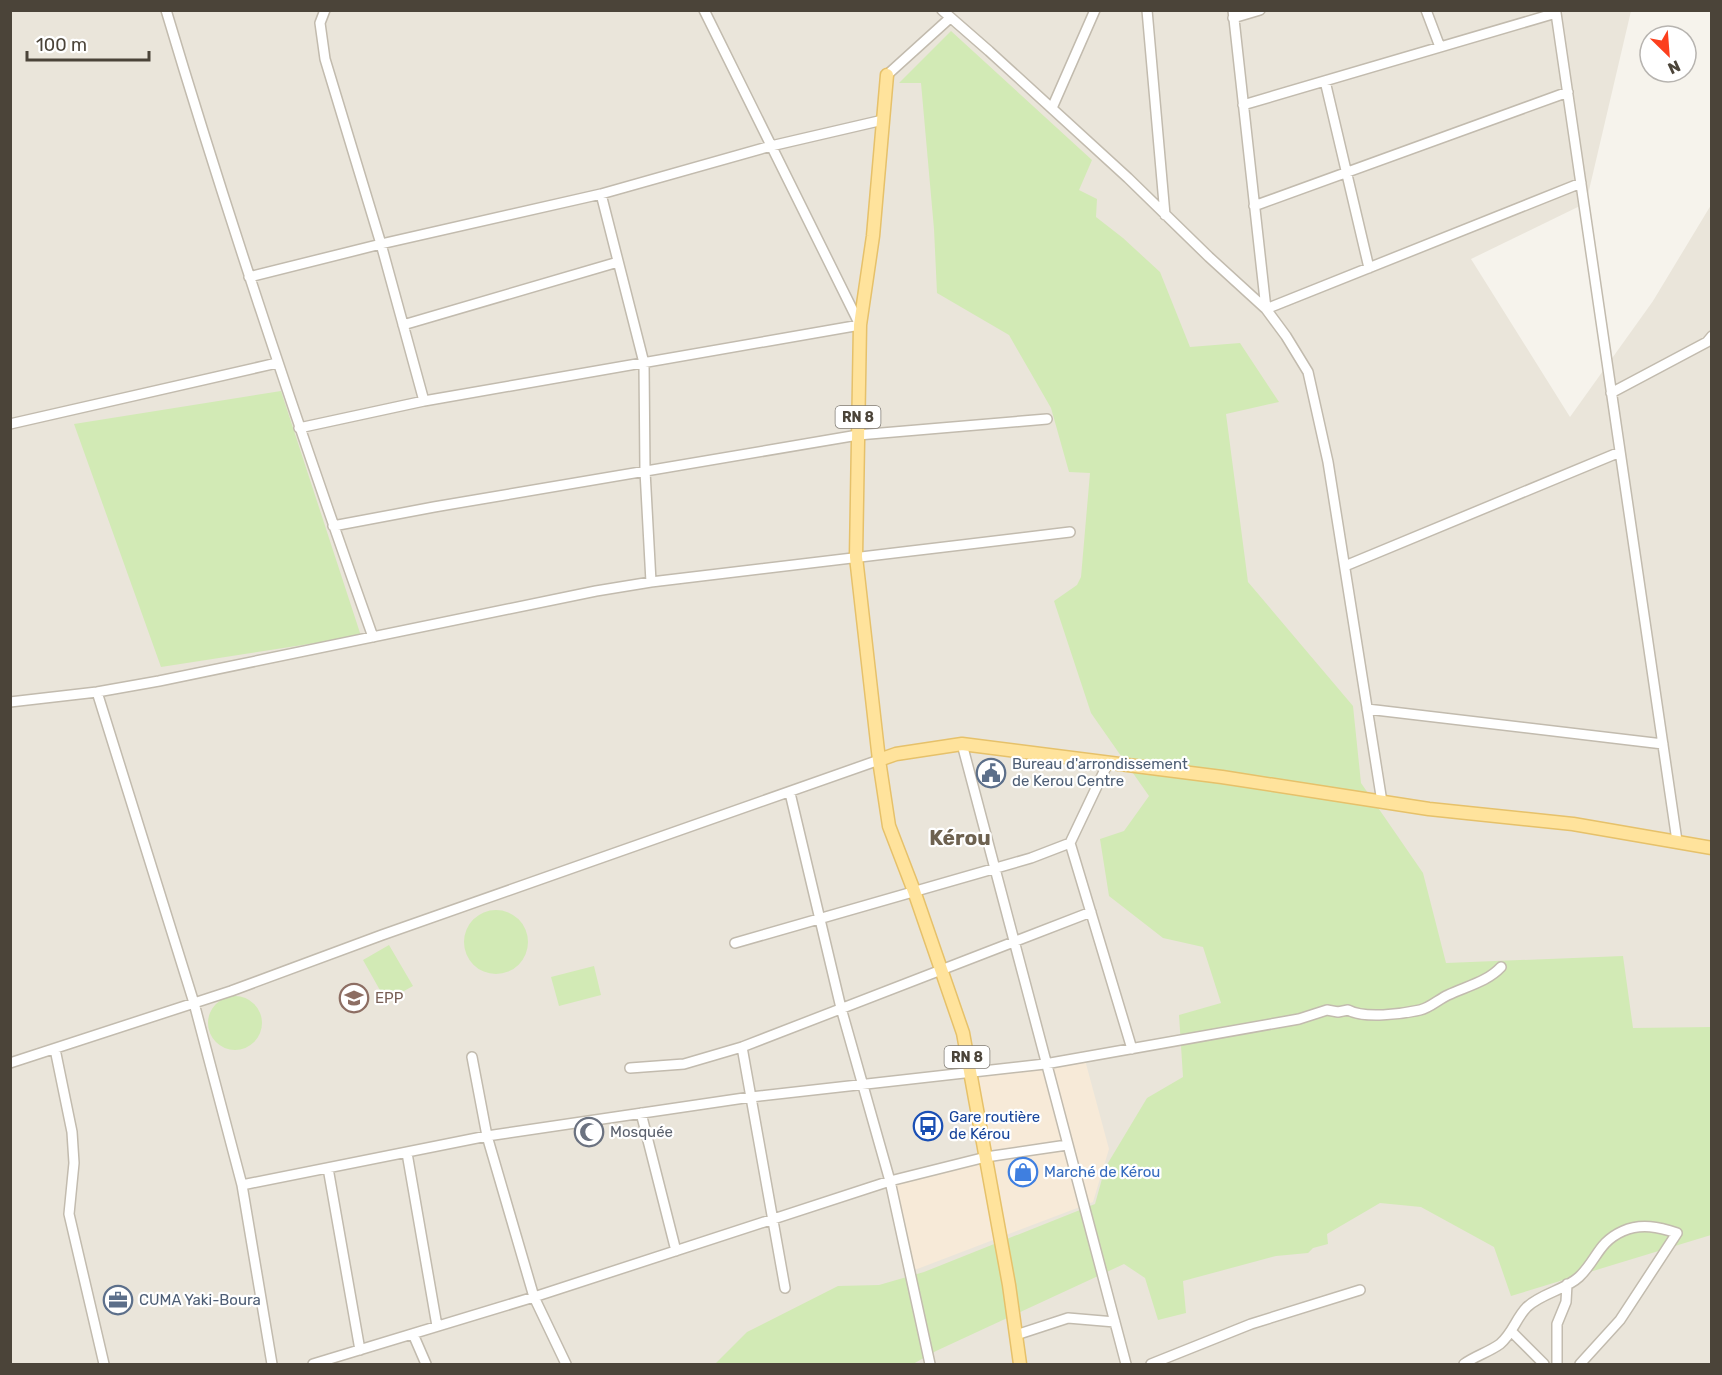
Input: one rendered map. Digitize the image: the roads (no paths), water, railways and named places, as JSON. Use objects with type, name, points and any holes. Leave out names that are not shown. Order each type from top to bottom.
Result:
[{"type":"main road","name":"RN 8","points":[[887,75],[873,236],[860,325],[856,557],[879,760],[890,826],[963,1033],[987,1158],[1020,1365]]},
{"type":"main road","points":[[879,760],[896,754],[962,744],[1234,779],[1429,809],[1573,824],[1712,848]]},
{"type":"street","points":[[166,10],[277,363],[373,637]]},
{"type":"street","points":[[325,10],[320,23],[325,59],[381,244],[424,401]]},
{"type":"street","points":[[299,428],[424,401],[860,325],[704,10]]},
{"type":"street","points":[[942,10],[1052,108],[1266,309],[1308,372],[1328,462],[1382,802]]},
{"type":"street","points":[[1052,108],[1095,10]]},
{"type":"street","points":[[1147,10],[1166,215]]},
{"type":"street","points":[[1260,10],[1233,14],[1266,309]]},
{"type":"street","points":[[1426,10],[1440,47]]},
{"type":"street","points":[[1243,105],[1556,13],[1677,841]]},
{"type":"street","points":[[887,75],[950,18]]},
{"type":"street","points":[[1325,81],[1369,268]]},
{"type":"street","points":[[1254,206],[1568,92]]},
{"type":"street","points":[[249,277],[381,244],[601,194],[771,146],[883,120]]},
{"type":"street","points":[[1266,309],[1581,183]]},
{"type":"street","points":[[601,194],[644,363],[645,471],[651,582]]},
{"type":"street","points":[[403,325],[618,262]]},
{"type":"street","points":[[1611,393],[1707,342],[1712,336]]},
{"type":"street","points":[[10,424],[277,363]]},
{"type":"street","points":[[333,526],[858,435],[1047,419]]},
{"type":"street","points":[[1345,566],[1620,452]]},
{"type":"street","points":[[10,702],[97,692],[596,591],[651,582],[1070,532]]},
{"type":"street","points":[[97,692],[194,1003],[242,1185],[272,1365]]},
{"type":"street","points":[[1367,709],[1663,744]]},
{"type":"street","points":[[962,744],[1126,1365]]},
{"type":"street","points":[[10,1063],[231,991],[879,760]]},
{"type":"street","points":[[1108,763],[1070,843],[1132,1049]]},
{"type":"street","points":[[790,793],[841,1008],[890,1181],[930,1365]]},
{"type":"street","points":[[735,942],[994,869],[1070,843]]},
{"type":"street","points":[[630,1068],[684,1064],[741,1047],[1091,912]]},
{"type":"street","points":[[242,1185],[487,1136],[751,1097],[1045,1064],[1299,1019],[1327,1010],[1338,1012],[1348,1010],[1355,1014],[1421,1010],[1487,978],[1501,967]]},
{"type":"street","points":[[741,1047],[785,1288]]},
{"type":"street","points":[[55,1049],[72,1132],[74,1163],[69,1214],[104,1365]]},
{"type":"street","points":[[472,1057],[487,1136],[534,1297],[566,1365]]},
{"type":"street","points":[[641,1113],[676,1251]]},
{"type":"street","points":[[313,1365],[340,1361],[360,1350],[534,1297],[890,1181],[987,1158],[1067,1145]]},
{"type":"street","points":[[407,1153],[437,1326]]},
{"type":"street","points":[[328,1168],[360,1350]]},
{"type":"street","points":[[1464,1365],[1474,1356],[1498,1345],[1512,1332],[1528,1306],[1577,1279],[1587,1269],[1604,1242],[1622,1231],[1637,1226],[1660,1228],[1677,1233],[1620,1320],[1580,1365]]},
{"type":"street","points":[[1557,1365],[1557,1324],[1566,1302],[1567,1284]]},
{"type":"street","points":[[1151,1365],[1251,1324],[1360,1290]]},
{"type":"street","points":[[1016,1335],[1068,1318],[1115,1322]]},
{"type":"street","points":[[1512,1332],[1544,1365]]},
{"type":"street","points":[[413,1334],[426,1365]]},
{"type":"place","name":"Bureau d'arrondissement de Kerou Centre","points":[[991,773]]},
{"type":"place","name":"EPP","points":[[354,998]]},
{"type":"place","name":"Gare routière de Kérou","points":[[928,1126]]},
{"type":"place","name":"Mosquée","points":[[589,1132]]},
{"type":"place","name":"Marché de Kérou","points":[[1023,1172]]},
{"type":"place","name":"CUMA Yaki-Boura","points":[[118,1300]]},
{"type":"district","name":"Kérou","points":[[960,838]]}]
